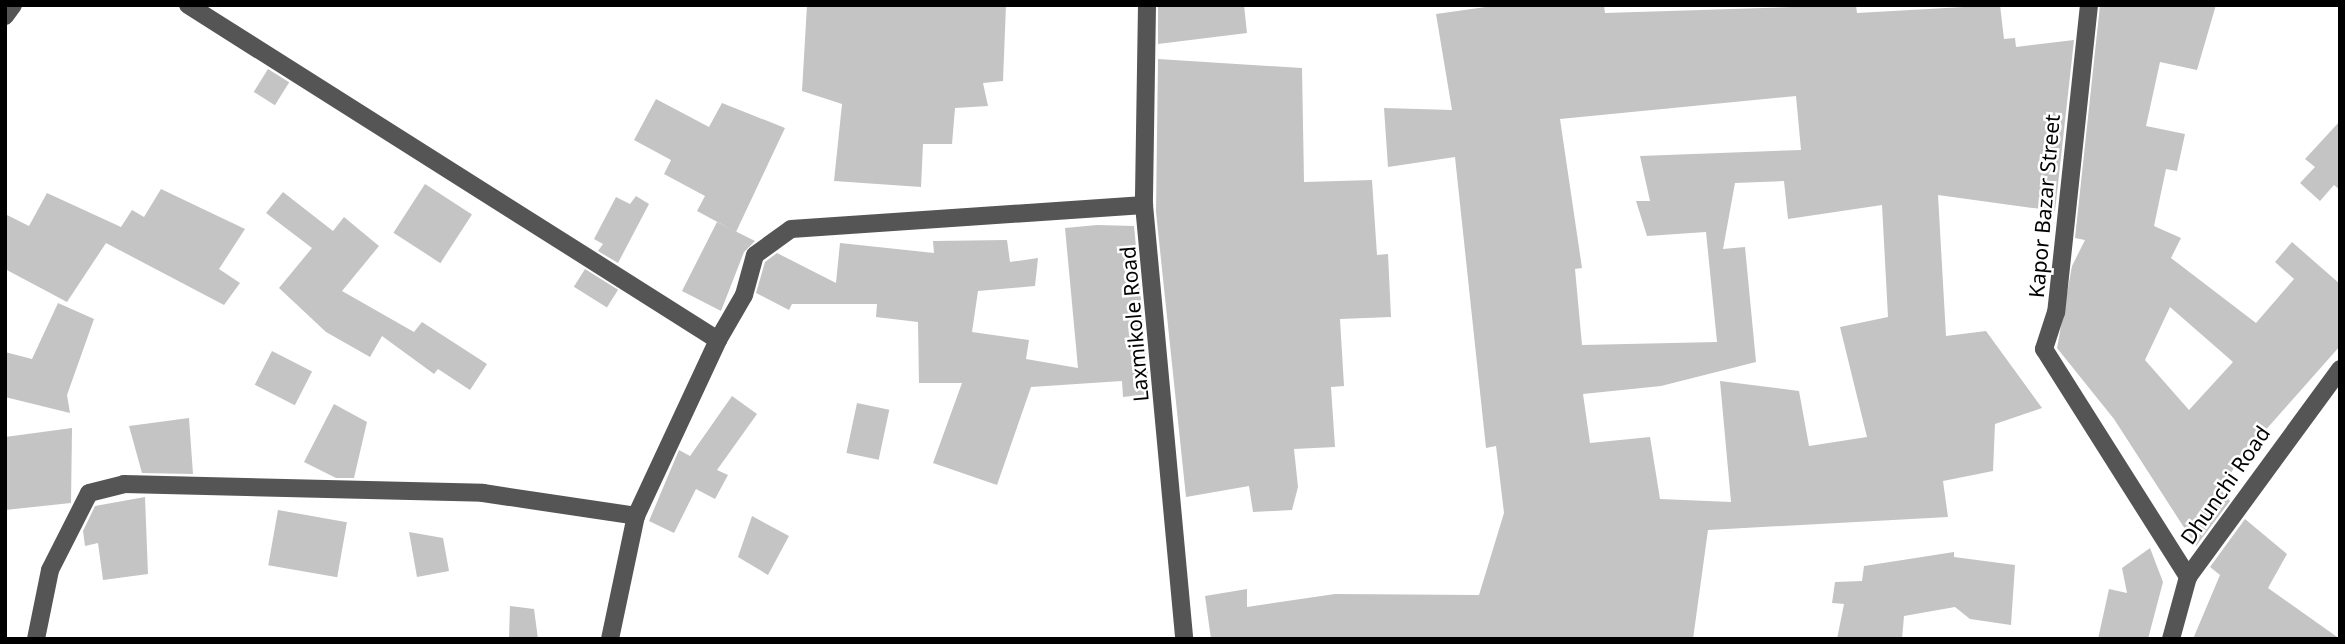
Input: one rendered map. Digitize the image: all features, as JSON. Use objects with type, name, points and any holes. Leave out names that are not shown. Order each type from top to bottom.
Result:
[{"type":"street","points":[[5,16],[13,5]]},
{"type":"street","points":[[188,5],[397,141],[606,263],[695,330],[718,340]]},
{"type":"street","name":"Laxmikole Road","points":[[1147,5],[1144,205],[1184,639]]},
{"type":"street","name":"Kapor Bazar Street","points":[[2089,5],[2063,210],[2058,300],[2044,349],[2188,577]]},
{"type":"street","points":[[610,639],[636,516],[718,340],[744,295],[755,255],[791,229],[1144,205]]},
{"type":"street","name":"Dhunchi Road","points":[[2171,639],[2188,577],[2340,369]]},
{"type":"street","points":[[36,639],[50,570],[89,493],[124,484],[483,493],[636,516]]},
{"type":"building","points":[[807,5],[1006,5],[1003,81],[983,83],[988,106],[955,108],[952,144],[923,144],[921,187],[834,181],[842,104],[802,91]]},
{"type":"building","points":[[1158,5],[1244,5],[1247,33],[1158,44]]},
{"type":"building","points":[[1500,5],[1604,5],[1605,13],[1856,5],[1857,13],[2000,5],[2004,39],[2015,38],[2016,47],[2074,40],[2055,211],[1938,195],[1946,336],[1986,331],[2042,408],[1995,424],[1993,471],[1943,481],[1948,517],[1708,530],[1693,639],[1211,639],[1205,596],[1247,589],[1247,607],[1335,594],[1479,595],[1504,513],[1496,446],[1486,448],[1455,157],[1388,167],[1384,108],[1452,110],[1436,14]],"holes":[[[1796,96],[1801,150],[1640,156],[1650,201],[1636,201],[1647,236],[1706,232],[1717,342],[1582,345],[1575,269],[1582,268],[1560,119]],[[1784,181],[1788,219],[1882,205],[1888,317],[1840,327],[1867,437],[1809,446],[1799,391],[1720,381],[1731,502],[1660,499],[1650,437],[1590,443],[1583,394],[1661,386],[1756,362],[1745,247],[1723,249],[1735,183]]]},
{"type":"building","points":[[2100,5],[2216,5],[2197,70],[2160,62],[2146,126],[2185,134],[2177,171],[2166,169],[2154,226],[2181,238],[2171,258],[2256,323],[2294,279],[2275,262],[2292,242],[2340,284],[2340,346],[2238,461],[2221,490],[2230,501],[2196,546],[2114,419],[2057,348],[2072,266],[2085,240],[2075,238]],"holes":[[[2170,307],[2233,362],[2189,410],[2145,360]]]},
{"type":"building","points":[[1158,59],[1302,68],[1304,182],[1372,180],[1377,255],[1388,254],[1391,317],[1340,319],[1344,386],[1331,387],[1335,447],[1294,449],[1298,487],[1292,510],[1253,512],[1249,486],[1186,497],[1156,212]]},
{"type":"building","points":[[268,69],[289,82],[275,105],[254,92]]},
{"type":"building","points":[[656,99],[709,127],[722,103],[785,128],[736,232],[697,211],[705,196],[664,174],[671,160],[634,140]]},
{"type":"building","points":[[2340,121],[2340,190],[2334,185],[2320,201],[2300,183],[2315,167],[2305,159]]},
{"type":"building","points":[[425,184],[472,214],[440,263],[393,233]]},
{"type":"building","points":[[161,189],[245,229],[219,269],[240,283],[224,305],[106,243],[67,302],[5,269],[5,214],[29,226],[47,193],[121,227],[132,210],[144,217]]},
{"type":"building","points":[[283,192],[333,231],[344,217],[379,246],[342,291],[414,332],[422,322],[487,364],[470,390],[438,369],[434,374],[382,336],[370,357],[326,332],[279,288],[312,248],[266,213]]},
{"type":"building","points":[[636,196],[649,204],[618,263],[598,251],[603,244],[594,239],[616,197],[630,204]]},
{"type":"building","points":[[717,222],[755,241],[744,252],[721,311],[682,291]]},
{"type":"building","points":[[1134,226],[1150,394],[1123,397],[1122,381],[1031,387],[997,485],[933,463],[962,383],[919,383],[918,322],[876,317],[877,304],[792,304],[789,310],[756,293],[765,262],[777,253],[836,283],[840,243],[934,253],[933,241],[1007,240],[1010,262],[1038,258],[1035,286],[978,291],[972,332],[1029,340],[1026,359],[1078,368],[1065,228]]},
{"type":"building","points":[[585,269],[618,290],[607,307],[574,287]]},
{"type":"building","points":[[58,303],[94,319],[67,395],[70,413],[5,397],[5,352],[32,359]]},
{"type":"building","points":[[272,351],[312,371],[295,405],[255,385]]},
{"type":"building","points":[[732,396],[757,414],[717,470],[728,475],[715,499],[696,489],[674,533],[649,521],[679,450],[690,456]]},
{"type":"building","points":[[857,403],[889,410],[879,460],[846,453]]},
{"type":"building","points":[[334,404],[367,422],[354,478],[336,478],[304,462]]},
{"type":"building","points":[[189,418],[193,474],[142,473],[129,426]]},
{"type":"building","points":[[72,428],[71,503],[5,510],[5,437]]},
{"type":"building","points":[[145,497],[148,574],[103,580],[98,543],[85,546],[83,531],[95,506]]},
{"type":"building","points":[[278,510],[347,522],[337,577],[268,565]]},
{"type":"building","points":[[752,516],[789,536],[768,575],[738,557]]},
{"type":"building","points":[[2245,519],[2287,554],[2268,588],[2340,639],[2193,639],[2220,575],[2210,567]]},
{"type":"building","points":[[409,532],[443,538],[449,571],[417,577]]},
{"type":"building","points":[[2150,548],[2163,582],[2148,639],[2098,639],[2109,589],[2127,593],[2122,568]]},
{"type":"building","points":[[1954,552],[1954,557],[2015,565],[2011,625],[1970,619],[1955,607],[1904,616],[1902,639],[1837,639],[1844,604],[1832,603],[1835,582],[1862,581],[1864,566]]},
{"type":"building","points":[[510,606],[534,609],[538,639],[509,637]]}]
